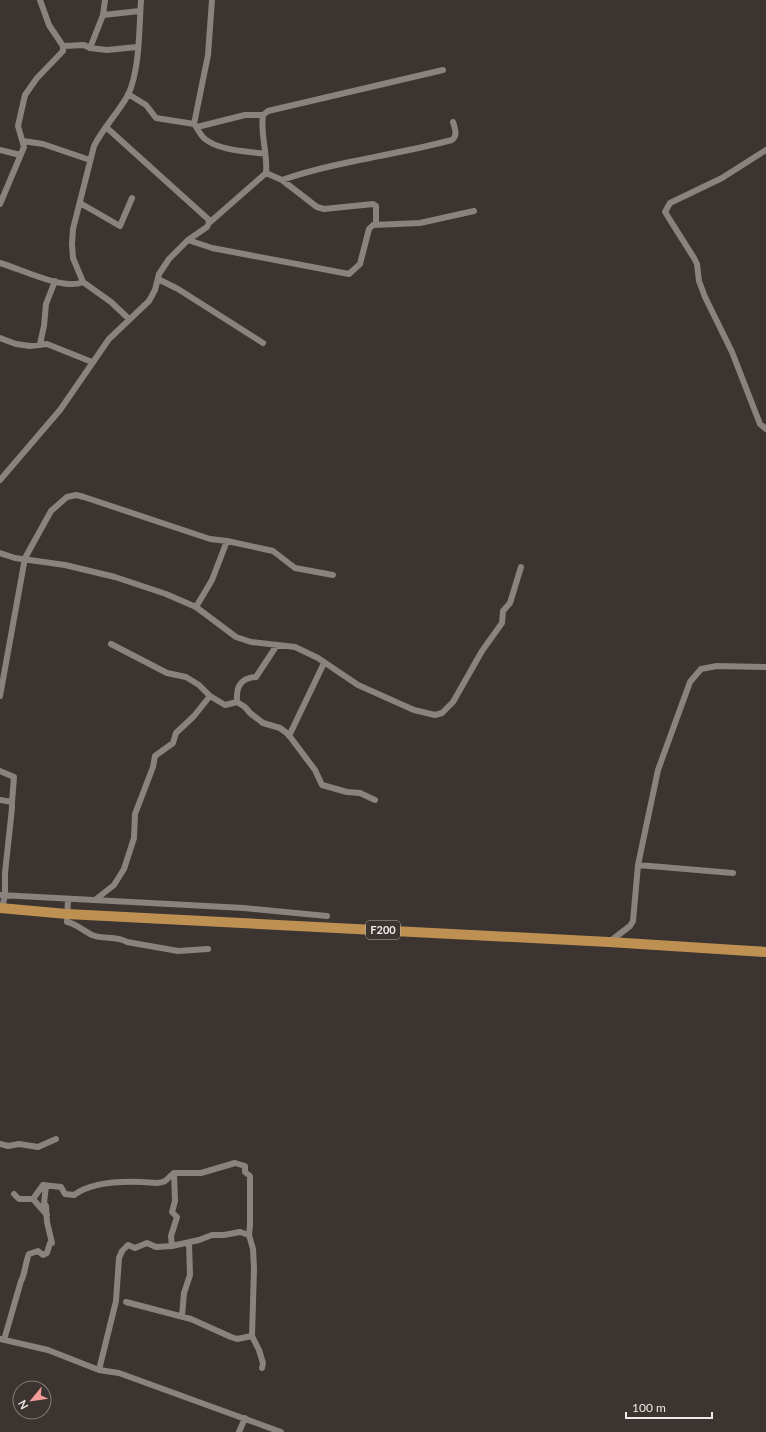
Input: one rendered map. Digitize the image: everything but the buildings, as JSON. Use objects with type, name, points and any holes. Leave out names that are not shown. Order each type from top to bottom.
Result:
[{"type":"main road","name":"F200","points":[[1,908],[67,914],[610,942],[766,952]]},
{"type":"street","points":[[40,0],[49,25],[63,46]]},
{"type":"street","points":[[90,48],[103,15],[106,0]]},
{"type":"street","points":[[129,319],[111,302],[83,282],[73,258],[72,244],[73,229],[90,160],[100,135],[107,128],[128,94],[133,81],[137,63],[141,0]]},
{"type":"street","points":[[212,0],[208,55],[195,126],[210,143],[223,147],[265,154]]},
{"type":"street","points":[[103,15],[140,12]]},
{"type":"street","points":[[63,46],[84,45],[90,48],[107,50],[137,47]]},
{"type":"street","points":[[0,204],[24,147],[18,126],[25,95],[37,78],[59,56],[63,46]]},
{"type":"street","points":[[128,94],[146,105],[156,118],[195,126],[245,115],[263,115],[268,111],[280,107],[443,70]]},
{"type":"street","points":[[263,115],[262,123],[266,173]]},
{"type":"street","points":[[282,180],[313,170],[405,152],[452,140],[455,137],[456,132],[453,122]]},
{"type":"street","points":[[107,128],[208,219],[209,223]]},
{"type":"street","points":[[23,141],[43,144],[90,160]]},
{"type":"street","points":[[0,150],[20,155]]},
{"type":"street","points":[[766,150],[722,178],[670,203],[665,212],[697,264],[699,280],[705,296],[732,352],[760,424],[766,429]]},
{"type":"street","points":[[266,173],[282,180],[317,207],[324,209],[374,204],[376,206],[376,224]]},
{"type":"street","points":[[0,480],[60,410],[92,362],[109,340],[149,301],[161,269],[188,240],[207,227],[209,223],[266,173]]},
{"type":"street","points":[[80,203],[120,226],[132,198]]},
{"type":"street","points":[[188,240],[212,248],[349,274],[360,264],[370,229],[376,224],[420,223],[474,211]]},
{"type":"street","points":[[0,263],[72,285],[83,282]]},
{"type":"street","points":[[158,279],[178,289],[262,342]]},
{"type":"street","points":[[40,344],[44,326],[46,304],[55,281]]},
{"type":"street","points":[[0,338],[16,344],[30,346],[47,344],[92,362]]},
{"type":"street","points":[[0,696],[25,558],[51,511],[67,497],[76,495],[210,539],[227,541],[273,551],[295,568],[333,575]]},
{"type":"street","points":[[196,607],[212,580],[227,541]]},
{"type":"street","points":[[0,553],[15,558],[65,564],[115,577],[196,607],[236,637],[251,642],[295,647],[313,655],[348,680],[371,692],[414,710],[435,715],[442,713],[452,702],[482,651],[502,624],[503,611],[510,603],[521,567]]},
{"type":"street","points":[[111,644],[167,673],[186,677],[199,685],[210,696],[225,705],[237,702],[263,723],[280,728],[289,736],[315,770],[322,785],[347,792],[360,793],[375,800]]},
{"type":"street","points":[[237,702],[236,695],[241,682],[247,678],[256,677],[277,645]]},
{"type":"street","points":[[289,736],[324,663]]},
{"type":"street","points":[[610,942],[630,926],[633,921],[638,865],[658,770],[690,682],[701,669],[717,666],[766,667]]},
{"type":"street","points":[[95,900],[114,885],[124,869],[134,838],[135,814],[153,767],[155,756],[173,743],[176,733],[194,716],[210,696]]},
{"type":"street","points":[[0,771],[14,777],[1,908]]},
{"type":"street","points":[[0,800],[12,802]]},
{"type":"street","points":[[638,865],[733,873]]},
{"type":"street","points":[[2,895],[244,908],[326,916]]},
{"type":"street","points":[[68,899],[66,922],[72,923],[93,935],[121,938],[127,942],[178,951],[208,949]]},
{"type":"street","points":[[0,1144],[8,1146],[19,1144],[38,1147],[56,1139]]},
{"type":"street","points":[[33,1199],[43,1185],[61,1187],[65,1194],[74,1195],[82,1189],[94,1186],[113,1183],[164,1182],[174,1173],[202,1173],[235,1163],[245,1166],[245,1172],[250,1176],[250,1225],[248,1235],[253,1249],[254,1269],[252,1336],[259,1350],[263,1363],[262,1368]]},
{"type":"street","points":[[172,1246],[171,1236],[177,1217],[172,1212],[175,1201],[174,1173]]},
{"type":"street","points":[[46,1186],[44,1203],[47,1215],[47,1227],[52,1243],[50,1243],[47,1253],[43,1255],[38,1251],[29,1254],[25,1262],[24,1277],[21,1281],[2,1339],[48,1350],[99,1370],[119,1373],[281,1432]]},
{"type":"street","points":[[14,1194],[19,1199],[33,1199],[47,1215]]},
{"type":"street","points":[[99,1370],[116,1301],[119,1258],[122,1251],[128,1245],[135,1248],[147,1244],[156,1247],[172,1246],[206,1236],[224,1235],[232,1232],[240,1232],[248,1235]]},
{"type":"street","points":[[182,1316],[184,1294],[190,1274],[189,1242]]},
{"type":"street","points":[[126,1302],[182,1316],[205,1324],[237,1339],[252,1336]]},
{"type":"street","points":[[239,1432],[245,1418]]}]
